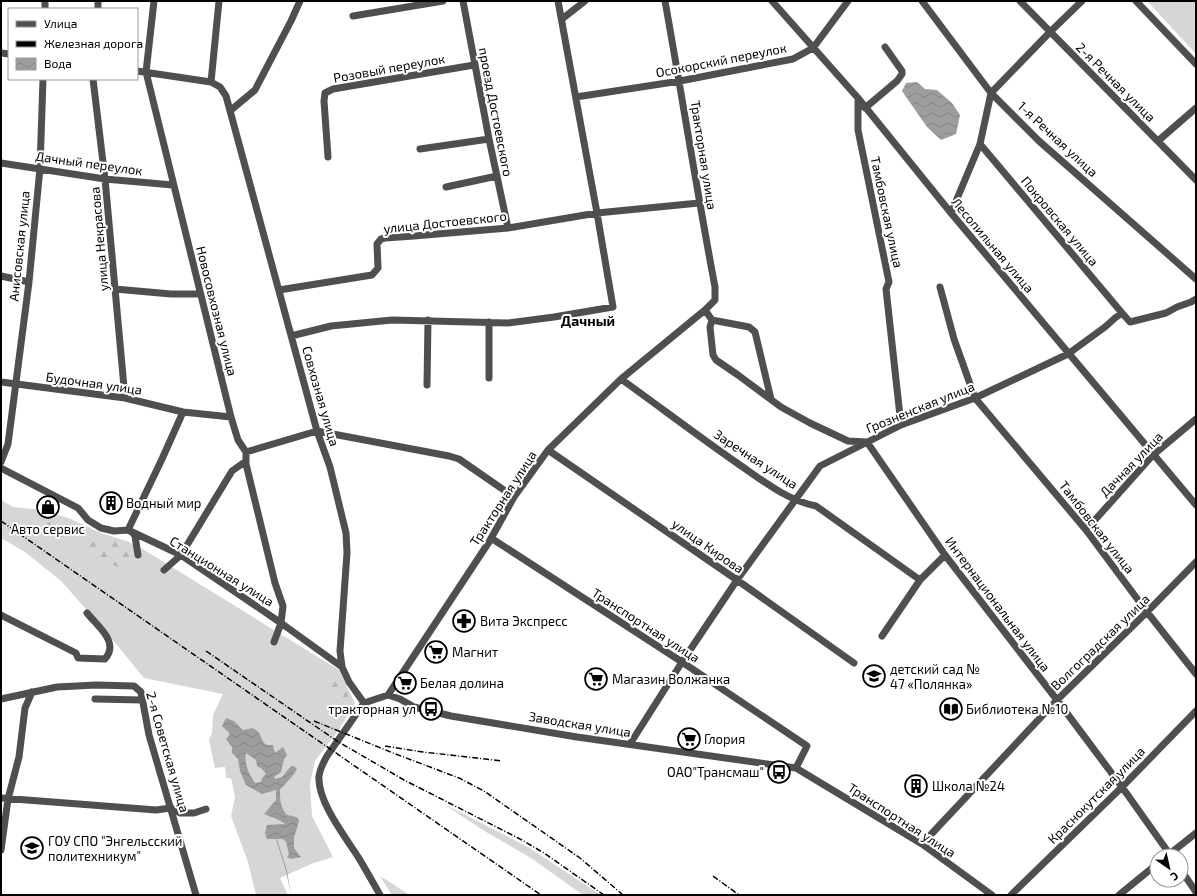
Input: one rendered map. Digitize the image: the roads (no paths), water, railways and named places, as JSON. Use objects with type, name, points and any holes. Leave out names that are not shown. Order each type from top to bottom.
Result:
[{"type":"street","name":"Новосовхозная улица","points":[[154,1],[146,72],[231,417],[238,440],[246,452],[246,461],[272,568],[283,606],[281,623]]},
{"type":"street","points":[[138,71],[211,82],[219,1]]},
{"type":"street","points":[[231,110],[255,90],[291,22],[300,1]]},
{"type":"street","points":[[354,16],[444,1]]},
{"type":"street","name":"проезд Достоевского","points":[[463,1],[474,64],[508,228]]},
{"type":"street","points":[[291,336],[331,326],[392,320],[508,322],[554,317],[613,307],[598,213],[558,1]]},
{"type":"street","points":[[562,19],[585,1]]},
{"type":"street","name":"Тракторная улица","points":[[388,695],[491,538],[514,497],[548,450],[621,379],[705,310],[715,300],[715,287],[698,203],[680,81],[665,1]]},
{"type":"street","name":"Лесопильная улица","points":[[772,1],[812,48],[858,98],[1068,354],[1196,505]]},
{"type":"street","name":"1-я Речная улица","points":[[922,1],[991,93],[1039,141],[1196,279]]},
{"type":"street","name":"2-я Речная улица","points":[[1020,1],[1196,180]]},
{"type":"street","points":[[951,213],[980,144],[991,93],[1082,1]]},
{"type":"street","points":[[1136,1],[1196,64]]},
{"type":"street","name":"Осокорский переулок","points":[[576,97],[680,81],[794,59],[812,48],[847,2]]},
{"type":"street","points":[[858,122],[867,109],[897,82],[902,74],[902,71],[885,47]]},
{"type":"street","name":"Розовый переулок","points":[[328,157],[324,101],[325,93],[333,89],[474,64]]},
{"type":"street","name":"Анисовская улица","points":[[1,462],[8,444],[28,282],[40,168],[42,80]]},
{"type":"street","name":"улица Некрасова","points":[[93,80],[105,179],[125,398]]},
{"type":"street","name":"Совхозная улица","points":[[211,82],[220,87],[226,96],[231,110],[317,431],[330,467],[346,533],[347,553],[340,651],[342,667],[349,682],[364,703]]},
{"type":"street","name":"Тамбовская улица","points":[[858,98],[858,130],[889,282],[886,289],[901,426]]},
{"type":"street","points":[[1158,141],[1196,108]]},
{"type":"street","points":[[420,149],[489,139]]},
{"type":"street","name":"Покровская улица","points":[[980,144],[1122,314]]},
{"type":"street","name":"Дачный переулок","points":[[1,163],[105,179],[173,185]]},
{"type":"street","points":[[446,187],[497,176]]},
{"type":"street","name":"улица Достоевского","points":[[279,290],[372,275],[378,268],[376,244],[381,239],[508,228],[598,213],[698,203]]},
{"type":"street","points":[[1,276],[28,282]]},
{"type":"street","points":[[940,287],[954,339],[975,398]]},
{"type":"street","points":[[115,289],[171,294],[200,294]]},
{"type":"street","points":[[1122,314],[1130,322],[1166,313],[1196,299]]},
{"type":"street","points":[[705,310],[712,320],[749,327],[755,332],[771,399]]},
{"type":"street","name":"Грозненская улица","points":[[630,744],[682,662],[737,580],[820,466],[901,426],[975,398],[1068,354],[1122,314]]},
{"type":"street","points":[[427,384],[428,320]]},
{"type":"street","points":[[712,320],[710,327],[713,355],[716,360],[781,407],[810,423],[848,441],[867,442]]},
{"type":"street","points":[[489,322],[489,378]]},
{"type":"street","name":"Заречная улица","points":[[621,379],[780,493],[795,500],[816,506],[920,580]]},
{"type":"street","name":"Будочная улица","points":[[1,382],[125,398],[183,412],[231,417]]},
{"type":"street","name":"Тамбовская улица","points":[[975,398],[1086,530],[1147,612],[1196,674]]},
{"type":"street","points":[[138,555],[135,536],[128,530],[162,460],[183,412]]},
{"type":"street","name":"Дачная улица","points":[[1086,530],[1153,455],[1196,419]]},
{"type":"street","points":[[246,452],[317,431],[459,459],[514,497]]},
{"type":"street","name":"Интернациональная улица","points":[[867,442],[945,555],[1057,700],[1122,787],[1164,848]]},
{"type":"street","name":"улица Кирова","points":[[548,450],[737,580],[854,663]]},
{"type":"street","points":[[164,570],[181,555],[232,471],[246,461]]},
{"type":"street","name":"Станционная улица","points":[[1,468],[78,508],[88,520],[101,528],[114,531],[128,530],[181,555],[281,623],[342,667]]},
{"type":"street","name":"Транспортная улица","points":[[491,538],[808,746],[796,768],[922,844],[992,895]]},
{"type":"street","points":[[882,636],[920,580],[945,555]]},
{"type":"street","name":"Волгоградская улица","points":[[922,844],[1057,700],[1196,562]]},
{"type":"street","points":[[1,615],[76,653],[78,658],[105,659],[111,646],[109,639],[87,613]]},
{"type":"street","name":"Станционная улица","points":[[274,642],[281,623]]},
{"type":"street","name":"2-я Советская улица","points":[[32,692],[57,687],[80,686],[134,686],[141,692],[149,735],[196,895]]},
{"type":"street","points":[[1,699],[32,692]]},
{"type":"street","points":[[1,850],[5,798],[19,757],[25,708],[32,692]]},
{"type":"street","points":[[380,895],[330,813],[321,790],[319,777],[322,765],[327,756],[364,703],[388,695]]},
{"type":"street","name":"Заводская улица","points":[[388,695],[400,699],[414,707],[435,713],[577,737],[796,768]]},
{"type":"street","points":[[95,699],[142,700]]},
{"type":"street","name":"Краснокутская улица","points":[[1011,895],[1122,787],[1196,711]]},
{"type":"street","points":[[5,798],[156,810],[171,808],[180,813],[194,813],[206,809]]},
{"type":"street","points":[[1178,848],[1196,833]]},
{"type":"street","points":[[1119,895],[1149,871]]},
{"type":"street","points":[[1189,882],[1196,892]]},
{"type":"water","points":[[917,82],[925,89],[937,90],[952,103],[960,115],[956,134],[941,140],[927,127],[902,91],[906,83]]},
{"type":"water","points":[[226,718],[234,721],[243,730],[253,728],[259,733],[266,745],[273,745],[275,753],[283,747],[287,755],[284,759],[281,772],[274,777],[275,779],[282,777],[291,766],[294,766],[297,769],[280,789],[280,797],[282,806],[287,815],[298,818],[299,821],[294,838],[294,848],[301,857],[291,859],[287,857],[289,854],[286,842],[283,839],[277,839],[287,871],[291,895],[286,871],[276,839],[267,839],[265,833],[267,825],[285,824],[278,819],[264,814],[276,800],[276,790],[262,794],[246,785],[240,771],[238,759],[232,753],[232,747],[226,739],[230,734],[222,726]],"holes":[[[246,753],[256,760],[257,766],[266,774],[262,778],[261,782],[255,783],[248,769]]]},
{"type":"railway","points":[[1,521],[541,895]]},
{"type":"railway","points":[[206,651],[337,741],[404,780],[520,839],[544,853],[604,895]]},
{"type":"railway","points":[[314,721],[459,778],[484,791],[580,858],[623,895]]},
{"type":"railway","points":[[385,746],[502,761]]},
{"type":"railway","points":[[713,876],[739,895]]},
{"type":"place","name":"Водный мир","points":[[111,503]]},
{"type":"place","name":"Авто сервис","points":[[48,507]]},
{"type":"place","name":"Вита Экспресс","points":[[464,621]]},
{"type":"place","name":"Магнит","points":[[436,652]]},
{"type":"place","name":"детский сад № 47 «Полянка»","points":[[874,676]]},
{"type":"place","name":"Магазин Волжанка","points":[[596,679]]},
{"type":"place","name":"Белая долина","points":[[405,683]]},
{"type":"place","name":"тракторная ул","points":[[431,709]]},
{"type":"place","name":"Библиотека №10","points":[[951,709]]},
{"type":"place","name":"Глория","points":[[689,739]]},
{"type":"place","name":"ОАО\"Трансмаш\"","points":[[779,772]]},
{"type":"place","name":"Школа №24","points":[[916,786]]},
{"type":"place","name":"ГОУ СПО \"Энгельсский политехникум\"","points":[[32,848]]},
{"type":"district","name":"Дачный","points":[[588,321]]}]
